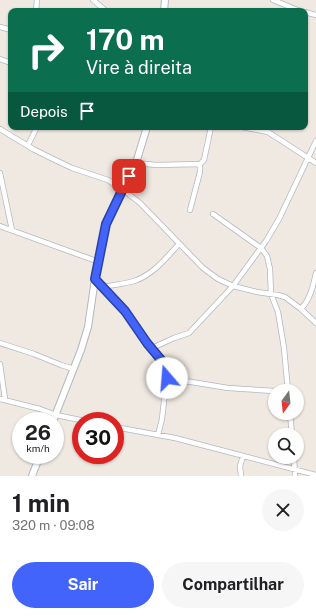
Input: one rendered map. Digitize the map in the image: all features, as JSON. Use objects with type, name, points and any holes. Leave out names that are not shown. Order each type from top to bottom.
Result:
[{"type":"street","points":[[93,0],[102,8]]},
{"type":"street","points":[[273,0],[293,8]]},
{"type":"street","points":[[0,129],[72,168],[108,180],[122,189],[140,203],[203,268],[218,280],[233,286],[285,297],[316,323]]},
{"type":"street","points":[[28,145],[36,130]]},
{"type":"street","points":[[56,412],[74,369],[88,327],[95,279],[106,224],[122,189],[136,164],[146,130]]},
{"type":"street","points":[[190,210],[200,172],[200,164],[204,160],[210,130]]},
{"type":"street","points":[[258,130],[268,132],[316,163]]},
{"type":"street","points":[[152,348],[189,333],[233,286],[261,248],[279,219],[316,141]]},
{"type":"street","points":[[136,164],[200,164]]},
{"type":"street","points":[[0,173],[12,230]]},
{"type":"street","points":[[213,214],[261,248],[267,256],[270,269],[271,294],[278,312],[284,348],[287,384]]},
{"type":"street","points":[[0,226],[99,262]]},
{"type":"street","points":[[103,287],[133,282],[144,277],[157,267],[179,244]]},
{"type":"street","points":[[301,309],[307,302],[310,295],[316,272]]},
{"type":"street","points":[[95,279],[125,311],[162,361],[167,378],[162,419],[158,435]]},
{"type":"street","points":[[0,343],[74,369]]},
{"type":"street","points":[[0,364],[2,399],[40,409],[45,412]]},
{"type":"street","points":[[167,378],[228,388],[268,391]]},
{"type":"street","points":[[124,429],[158,435],[316,475]]},
{"type":"street","points":[[241,476],[240,466],[243,456]]},
{"type":"street","points":[[33,476],[37,464]]},
{"type":"street","points":[[295,464],[295,476]]},
{"type":"route","points":[[129,176],[106,224],[95,279],[111,294],[125,311],[147,343],[162,361],[167,378]]}]
